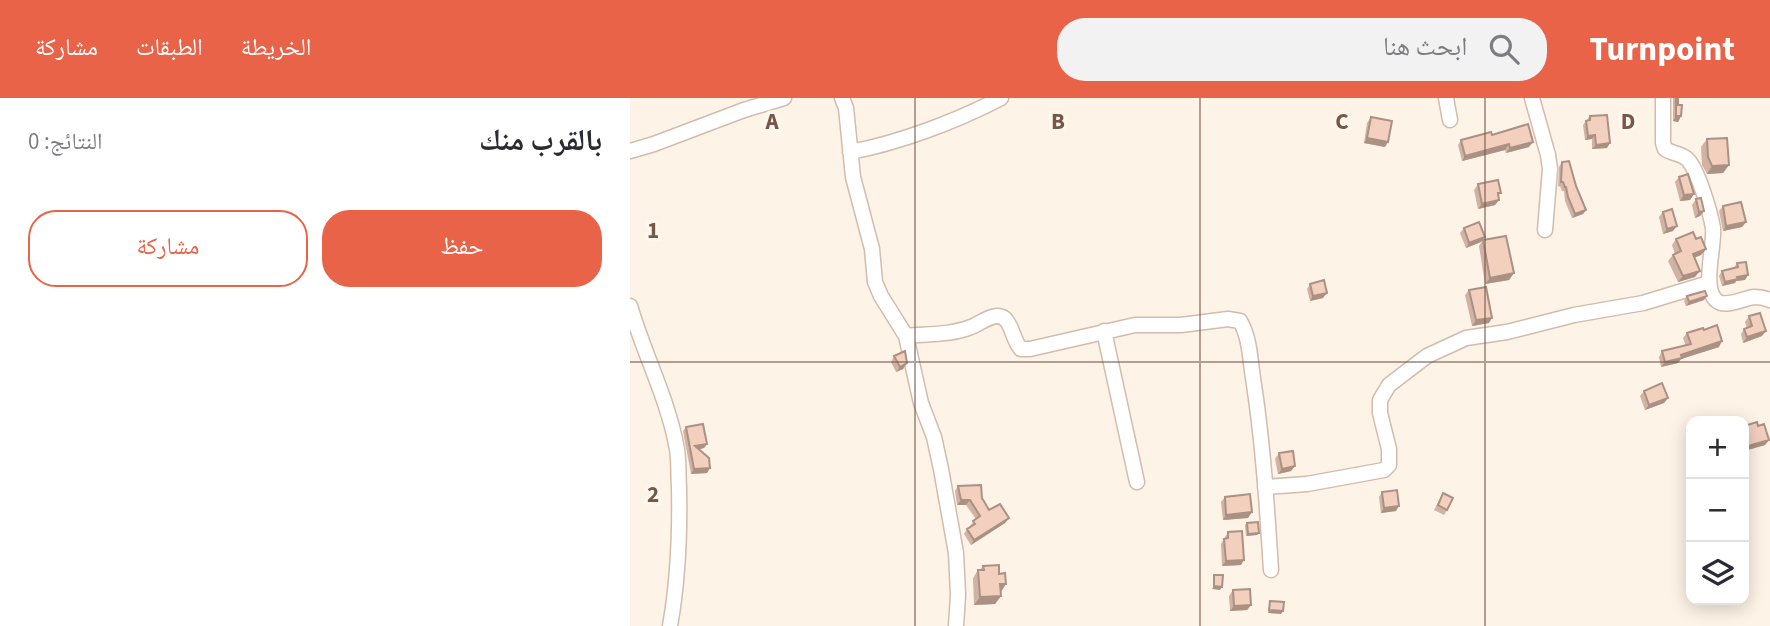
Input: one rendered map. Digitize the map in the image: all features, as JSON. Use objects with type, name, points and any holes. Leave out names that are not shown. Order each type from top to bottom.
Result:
[{"type":"street","points":[[630,151],[784,98]]},
{"type":"street","points":[[842,98],[846,108],[853,177],[872,249],[875,282],[906,336],[921,403],[934,437],[956,553],[956,626]]},
{"type":"street","points":[[850,152],[872,148],[959,118],[1001,98]]},
{"type":"street","points":[[1447,98],[1450,120]]},
{"type":"street","points":[[1532,98],[1550,169],[1545,230]]},
{"type":"street","points":[[1663,98],[1665,149],[1684,156],[1689,161],[1702,189],[1713,225],[1709,283],[1715,300],[1720,303],[1755,297],[1770,300]]},
{"type":"street","points":[[1265,487],[1307,484],[1384,470],[1389,465],[1389,449],[1380,413],[1380,400],[1390,385],[1427,356],[1453,343],[1465,338],[1507,332],[1574,315],[1643,303],[1709,283]]},
{"type":"street","points":[[630,306],[660,388],[678,451],[679,509],[670,626]]},
{"type":"street","points":[[906,336],[971,328],[992,317],[1000,316],[1006,319],[1021,349],[1030,349],[1135,324],[1181,325],[1228,319],[1240,321],[1246,331],[1255,394],[1271,570]]},
{"type":"street","points":[[1104,331],[1137,482]]},
{"type":"building","points":[[1676,98],[1678,105],[1682,105],[1681,116],[1676,116]]},
{"type":"building","points":[[1607,115],[1610,143],[1596,145],[1595,135],[1588,136],[1586,121],[1590,120],[1590,116]]},
{"type":"building","points":[[1371,117],[1392,121],[1388,142],[1367,138]]},
{"type":"building","points":[[1528,124],[1533,142],[1510,148],[1509,144],[1465,156],[1461,140],[1491,132],[1492,135]]},
{"type":"building","points":[[1727,138],[1729,165],[1712,166],[1708,157],[1707,139]]},
{"type":"building","points":[[1569,161],[1586,210],[1575,214],[1566,187],[1561,182],[1562,162]]},
{"type":"building","points":[[1688,174],[1694,194],[1684,195],[1679,177]]},
{"type":"building","points":[[1498,180],[1501,193],[1498,193],[1499,200],[1482,204],[1478,184]]},
{"type":"building","points":[[1701,198],[1704,211],[1699,212],[1696,199]]},
{"type":"building","points":[[1741,202],[1746,222],[1726,226],[1723,206]]},
{"type":"building","points":[[1672,209],[1677,226],[1667,229],[1663,212]]},
{"type":"building","points":[[1479,222],[1485,237],[1469,243],[1464,228]]},
{"type":"building","points":[[1693,232],[1696,239],[1701,237],[1706,249],[1693,254],[1700,271],[1683,276],[1673,255],[1681,251],[1676,239]]},
{"type":"building","points":[[1506,236],[1514,273],[1490,278],[1483,240]]},
{"type":"building","points":[[1746,262],[1748,275],[1725,282],[1722,271],[1738,267],[1737,263]]},
{"type":"building","points":[[1324,280],[1327,293],[1313,296],[1310,284]]},
{"type":"building","points":[[1486,287],[1492,318],[1476,320],[1469,290]]},
{"type":"building","points":[[1705,291],[1707,296],[1689,302],[1687,296]]},
{"type":"building","points":[[1760,313],[1766,331],[1747,337],[1744,329],[1752,326],[1749,316]]},
{"type":"building","points":[[1717,325],[1722,341],[1681,355],[1682,358],[1665,362],[1662,351],[1691,344],[1687,333]]},
{"type":"building","points":[[905,351],[907,363],[900,367],[894,356]]},
{"type":"building","points":[[1662,383],[1668,398],[1649,405],[1644,391]]},
{"type":"building","points":[[1757,422],[1758,426],[1764,424],[1769,440],[1749,446],[1749,424]]},
{"type":"building","points":[[703,424],[707,444],[695,446],[709,458],[710,468],[694,469],[686,427]]},
{"type":"building","points":[[1293,451],[1295,466],[1282,469],[1279,453]]},
{"type":"building","points":[[981,485],[982,498],[989,510],[1000,504],[1009,518],[974,540],[967,529],[975,524],[973,521],[980,516],[970,500],[961,500],[958,486]]},
{"type":"building","points":[[1397,490],[1399,506],[1384,508],[1382,492]]},
{"type":"building","points":[[1443,493],[1453,498],[1447,510],[1438,505]]},
{"type":"building","points":[[1250,494],[1252,512],[1226,515],[1225,497]]},
{"type":"building","points":[[1258,522],[1259,533],[1248,534],[1247,523]]},
{"type":"building","points":[[1242,531],[1244,560],[1226,561],[1224,539],[1228,538],[1228,532]]},
{"type":"building","points":[[999,565],[999,574],[1005,573],[1006,584],[1000,584],[1001,596],[980,597],[978,570],[984,570],[983,566]]},
{"type":"building","points":[[1214,575],[1223,575],[1222,587],[1214,586]]},
{"type":"building","points":[[1250,589],[1251,605],[1234,606],[1233,590]]},
{"type":"building","points":[[1270,601],[1284,602],[1283,611],[1269,610]]}]
